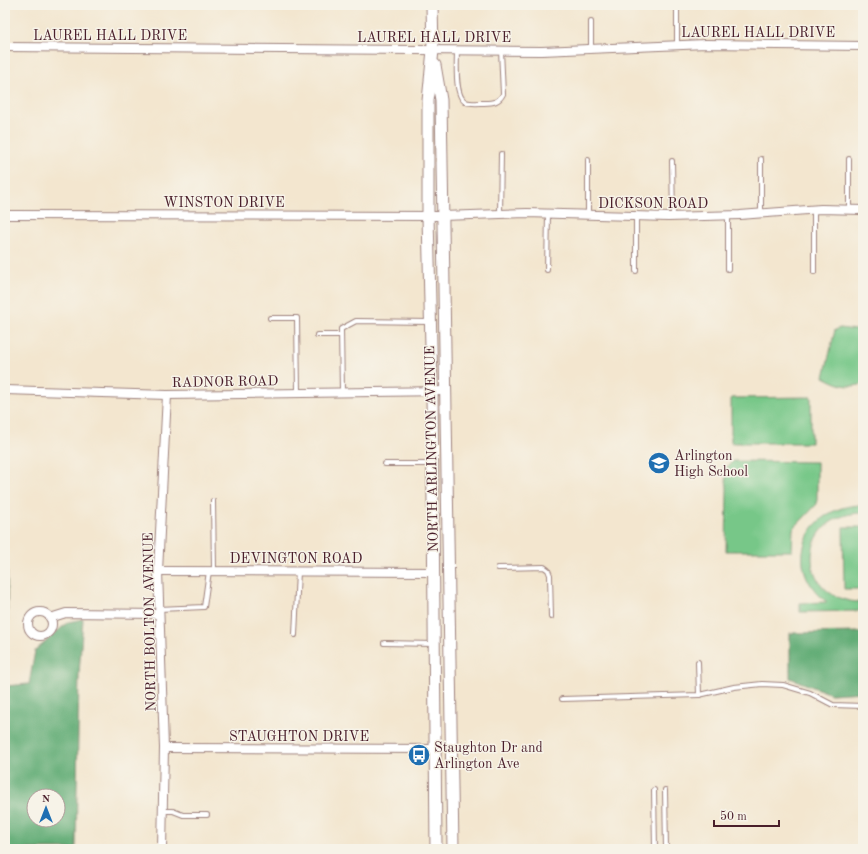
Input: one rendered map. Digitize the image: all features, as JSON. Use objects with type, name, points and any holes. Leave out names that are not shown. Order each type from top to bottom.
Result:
[{"type":"main road","name":"NORTH ARLINGTON AVENUE","points":[[432,5],[433,50],[428,101],[428,216],[433,464],[434,749],[436,849]]},
{"type":"main road","name":"NORTH ARLINGTON AVENUE","points":[[433,50],[441,100],[453,849]]},
{"type":"street","name":"LAUREL HALL DRIVE","points":[[5,47],[591,50],[677,45],[863,46]]},
{"type":"street","name":"DICKSON ROAD","points":[[442,216],[500,214],[728,216],[814,210],[863,210]]},
{"type":"street","name":"WINSTON DRIVE","points":[[5,215],[442,216]]},
{"type":"street","name":"RADNOR ROAD","points":[[5,390],[167,395],[445,391]]},
{"type":"street","name":"NORTH BOLTON AVENUE","points":[[162,849],[164,748],[158,571],[167,395]]},
{"type":"street","name":"DEVINGTON ROAD","points":[[158,571],[434,572]]},
{"type":"street","points":[[50,618],[66,613],[160,612]]},
{"type":"street","name":"STAUGHTON DRIVE","points":[[164,748],[434,749]]},
{"type":"lane","points":[[677,5],[677,45]]},
{"type":"lane","points":[[591,22],[591,50]]},
{"type":"lane","points":[[457,50],[459,94],[461,99],[467,102],[475,103],[491,103],[501,98],[503,84],[501,50]]},
{"type":"lane","points":[[500,214],[501,154]]},
{"type":"lane","points":[[760,159],[761,213]]},
{"type":"lane","points":[[849,159],[849,210]]},
{"type":"lane","points":[[588,160],[588,215]]},
{"type":"lane","points":[[672,160],[673,216]]},
{"type":"lane","points":[[814,210],[814,272]]},
{"type":"lane","points":[[547,270],[548,214]]},
{"type":"lane","points":[[636,216],[636,271]]},
{"type":"lane","points":[[728,216],[728,269]]},
{"type":"lane","points":[[270,318],[297,318],[298,393]]},
{"type":"lane","points":[[342,392],[341,330],[356,321],[431,322]]},
{"type":"lane","points":[[317,335],[342,335]]},
{"type":"lane","points":[[385,464],[433,464]]},
{"type":"lane","points":[[160,612],[204,607],[211,570],[213,501]]},
{"type":"lane","points":[[498,568],[544,567],[548,570],[550,575],[551,617]]},
{"type":"lane","points":[[295,635],[298,571]]},
{"type":"lane","points":[[384,643],[434,644]]},
{"type":"lane","points":[[698,662],[699,695]]},
{"type":"lane","points":[[562,699],[699,695],[734,686],[783,685],[810,693],[833,705],[863,706]]},
{"type":"lane","points":[[654,790],[654,849]]},
{"type":"lane","points":[[665,790],[666,849]]},
{"type":"lane","points":[[162,811],[173,811],[183,815],[207,815]]},
{"type":"green space","points":[[840,328],[863,331],[863,384],[847,386],[833,382],[824,377],[835,330]]},
{"type":"green space","points":[[811,397],[811,443],[731,443],[731,398]]},
{"type":"green space","points":[[733,461],[817,462],[817,504],[793,529],[792,551],[726,551],[727,488],[725,469]]},
{"type":"green space","points":[[863,505],[863,513],[840,517],[824,527],[815,542],[812,558],[815,575],[825,589],[841,599],[863,602],[863,611],[800,612],[800,603],[827,602],[813,587],[805,572],[803,555],[806,540],[814,526],[827,515],[843,508]]},
{"type":"green space","points":[[843,527],[863,527],[863,589],[844,589]]},
{"type":"green space","points":[[5,567],[7,568],[8,637],[5,644]]},
{"type":"green space","points":[[83,619],[79,674],[76,849],[5,849],[5,686],[29,684],[35,651],[68,622]]},
{"type":"green space","points":[[863,632],[863,692],[831,694],[790,678],[790,633]]},
{"type":"place","name":"Arlington High School","points":[[659,463]]},
{"type":"place","name":"Staughton Dr and Arlington Ave","points":[[419,755]]}]
